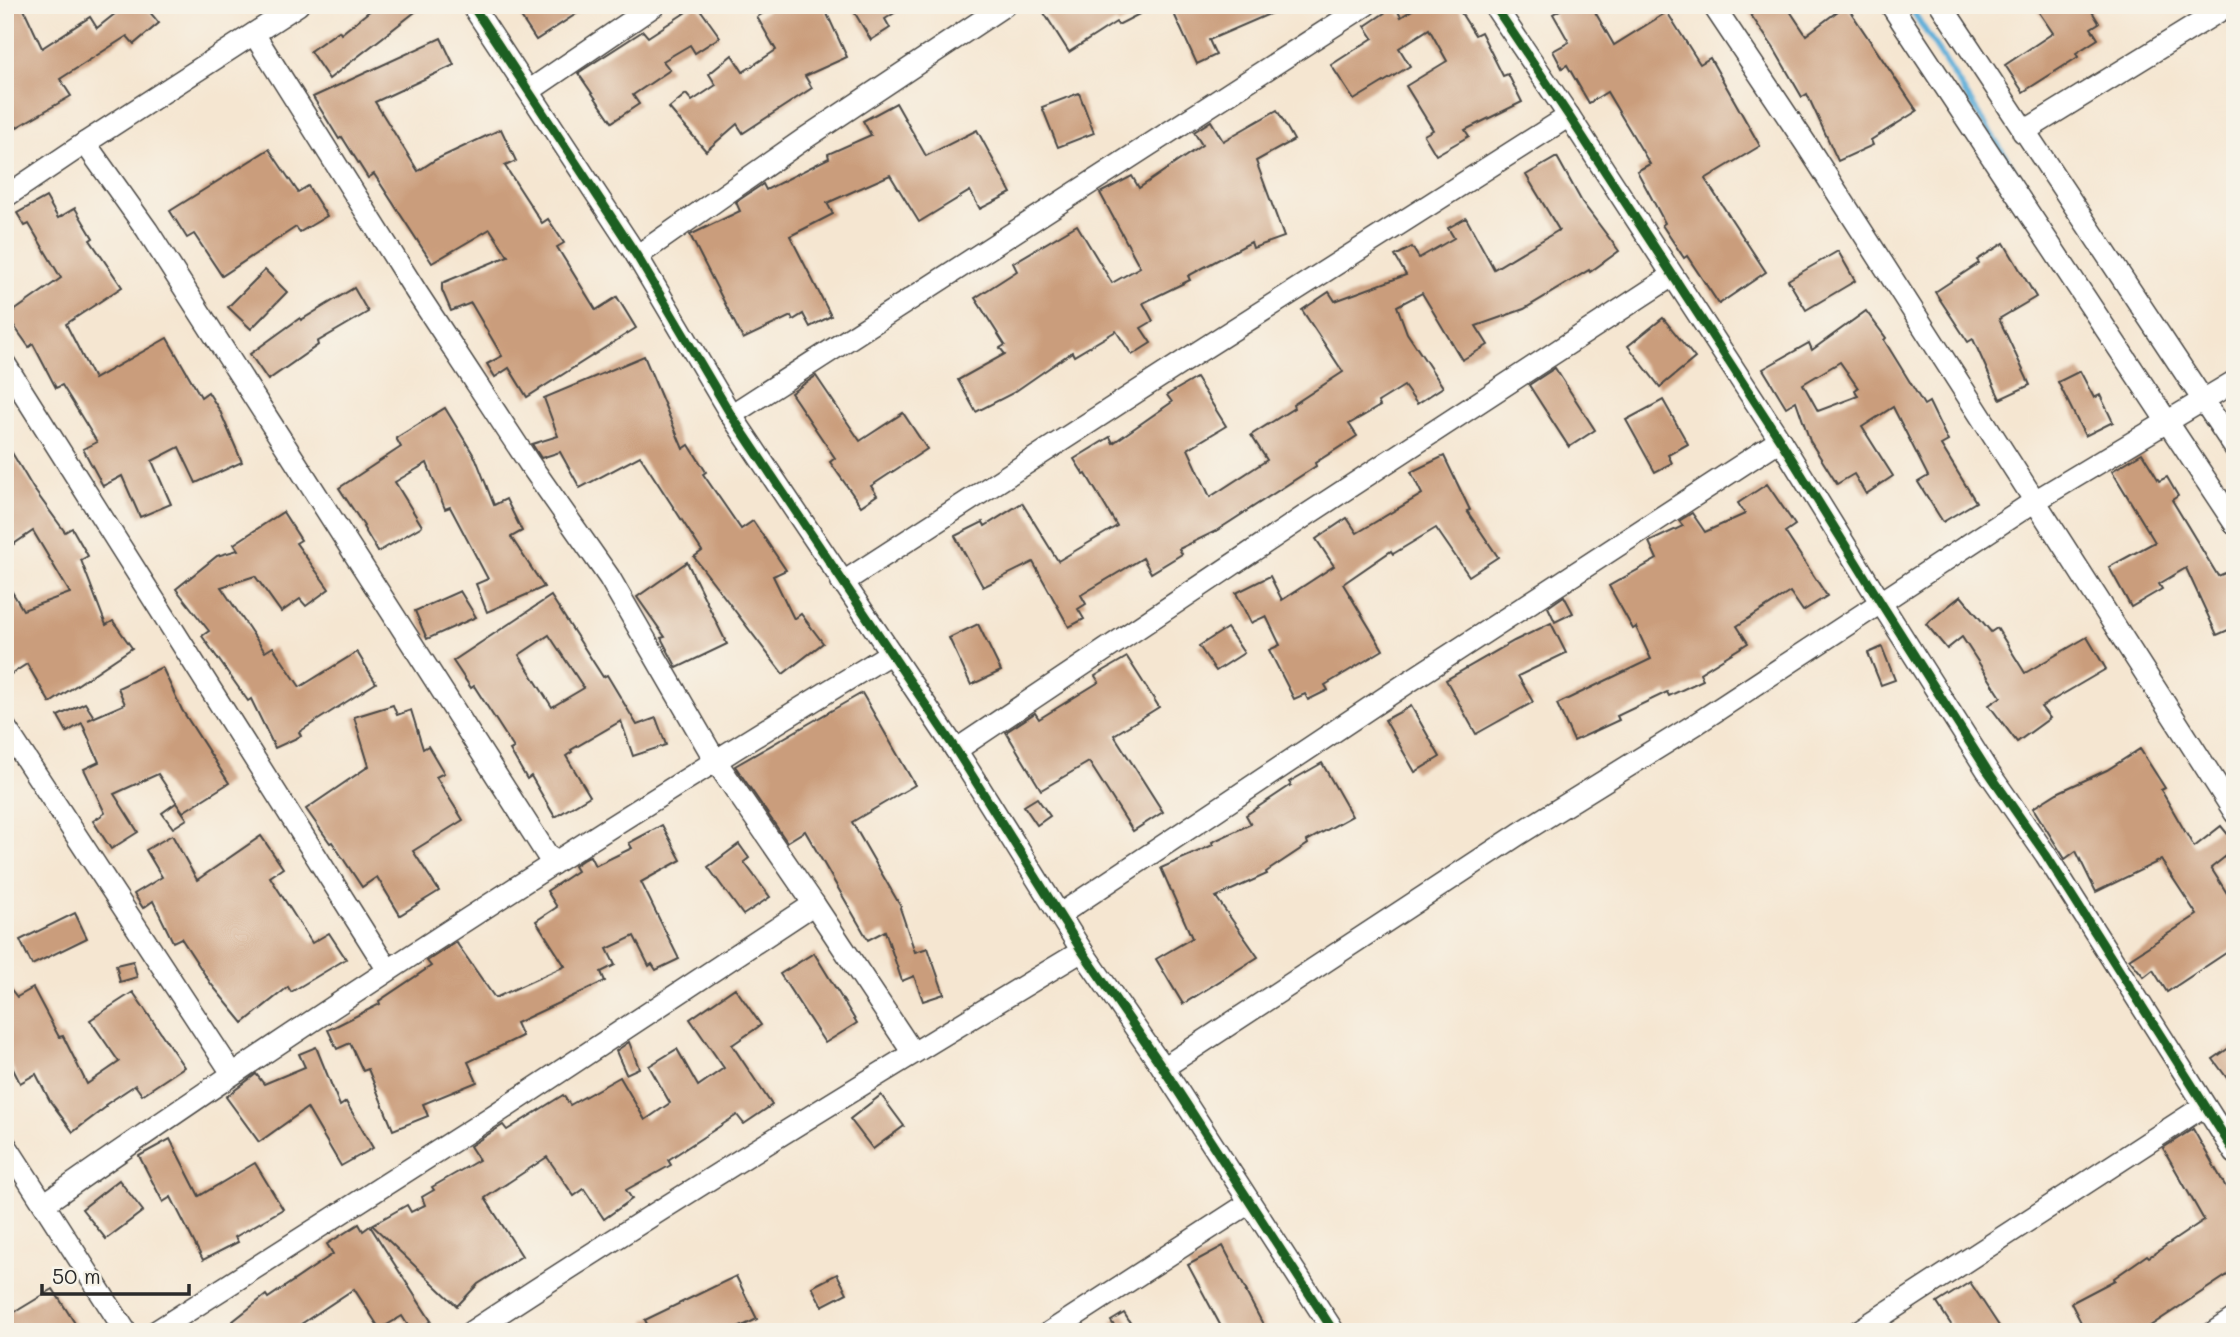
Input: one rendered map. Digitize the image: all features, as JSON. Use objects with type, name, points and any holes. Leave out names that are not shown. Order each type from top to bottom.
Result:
[{"type":"street","points":[[5,197],[298,5]]},
{"type":"street","points":[[472,5],[637,256],[731,415],[956,750],[1082,951],[1163,1068],[1334,1332]]},
{"type":"street","points":[[528,91],[655,5]]},
{"type":"street","points":[[637,256],[815,131],[1005,5]]},
{"type":"street","points":[[731,415],[1366,5]]},
{"type":"street","points":[[1494,5],[1780,440],[1987,770],[2046,855],[2235,1153]]},
{"type":"street","points":[[1713,5],[1806,144],[2235,813]]},
{"type":"street","points":[[1891,5],[2235,524]]},
{"type":"street","points":[[2023,132],[2229,5]]},
{"type":"street","points":[[1946,7],[2023,132],[2235,448]]},
{"type":"street","points":[[254,34],[528,463],[609,577],[715,760],[913,1053]]},
{"type":"street","points":[[842,583],[1569,116]]},
{"type":"street","points":[[85,143],[162,252],[553,864]]},
{"type":"street","points":[[956,750],[1672,275]]},
{"type":"street","points":[[5,364],[388,970]]},
{"type":"street","points":[[1163,1068],[1519,834],[1696,724],[2035,501],[2235,381]]},
{"type":"street","points":[[1059,915],[1410,681],[1780,440]]},
{"type":"street","points":[[44,1204],[232,1073],[388,970],[715,760],[891,653]]},
{"type":"street","points":[[5,727],[232,1073]]},
{"type":"street","points":[[155,1332],[488,1119],[814,904]]},
{"type":"street","points":[[471,1332],[604,1244],[1082,951]]},
{"type":"street","points":[[1857,1332],[2204,1105]]},
{"type":"street","points":[[5,1144],[126,1332]]},
{"type":"street","points":[[1050,1332],[1249,1203]]},
{"type":"street","points":[[2214,1332],[2235,1318]]},
{"type":"building","points":[[5,5],[22,5],[42,48],[90,17],[97,28],[126,5],[144,5],[159,23],[134,44],[127,36],[60,79],[71,96],[5,134]]},
{"type":"building","points":[[377,5],[424,5],[329,79],[310,51],[339,31],[341,34]]},
{"type":"building","points":[[513,5],[590,5],[536,40]]},
{"type":"building","points":[[697,5],[720,37],[695,53],[690,45],[663,61],[670,70],[633,95],[639,104],[612,122],[578,73],[643,31],[648,37]]},
{"type":"building","points":[[769,5],[823,5],[847,57],[805,76],[812,88],[743,133],[737,124],[706,151],[669,108],[686,94],[692,101],[716,85],[709,74],[732,55],[743,72],[776,50],[757,17],[770,9]]},
{"type":"building","points":[[850,5],[907,5],[885,19],[890,28],[871,40]]},
{"type":"building","points":[[1039,5],[1157,5],[1118,25],[1116,22],[1069,52]]},
{"type":"building","points":[[1170,5],[1290,5],[1209,40],[1216,55],[1197,64]]},
{"type":"building","points":[[1420,5],[1456,5],[1475,35],[1481,32],[1503,76],[1508,74],[1522,102],[1465,130],[1469,136],[1436,155],[1424,135],[1433,130],[1406,86],[1447,61],[1429,29],[1399,48],[1410,66],[1354,100],[1331,65],[1373,38],[1365,26],[1395,6],[1401,17]]},
{"type":"building","points":[[1569,5],[1591,5],[1614,45],[1667,12],[1700,64],[1710,58],[1760,146],[1705,179],[1766,272],[1719,304],[1687,256],[1684,258],[1662,225],[1665,223],[1637,171],[1650,164],[1607,92],[1589,103],[1567,65],[1562,68],[1553,51],[1569,42],[1553,14]]},
{"type":"building","points":[[1744,5],[1786,5],[1806,35],[1846,5],[1917,111],[1871,140],[1873,145],[1838,161],[1807,94],[1802,97],[1773,47]]},
{"type":"building","points":[[2034,5],[2088,5],[2099,23],[2091,28],[2098,39],[2076,53],[2078,57],[2023,92],[2005,65],[2053,33]]},
{"type":"building","points":[[441,38],[454,65],[375,102],[418,171],[435,160],[501,129],[516,161],[505,166],[542,223],[548,219],[564,243],[557,247],[596,310],[617,297],[636,328],[527,397],[509,368],[495,377],[487,364],[502,356],[471,303],[451,311],[442,290],[442,283],[508,256],[490,229],[432,263],[374,174],[368,178],[313,97]]},
{"type":"building","points":[[1079,93],[1094,133],[1058,147],[1042,107]]},
{"type":"building","points":[[896,103],[926,156],[977,130],[1011,193],[980,209],[970,191],[919,222],[890,175],[827,203],[833,214],[790,236],[831,316],[810,327],[803,314],[793,320],[791,316],[743,339],[690,235],[740,211],[736,202],[763,184],[766,190],[829,158],[828,154],[871,135],[863,121]]},
{"type":"building","points":[[1277,110],[1294,140],[1256,161],[1284,237],[1253,248],[1251,242],[1188,276],[1190,280],[1143,303],[1153,321],[1141,328],[1151,343],[1132,355],[1116,331],[1074,356],[1072,352],[1013,393],[976,412],[958,380],[1005,354],[1000,348],[1005,345],[975,298],[1017,271],[1013,263],[1077,225],[1112,283],[1140,267],[1100,193],[1132,176],[1139,188],[1202,145],[1194,132],[1211,121],[1223,141]]},
{"type":"building","points":[[269,149],[298,192],[308,186],[327,216],[300,232],[296,227],[222,276],[194,234],[187,238],[170,211]]},
{"type":"building","points":[[1557,157],[1582,202],[1619,251],[1590,272],[1589,270],[1524,309],[1476,326],[1488,345],[1462,360],[1422,293],[1397,306],[1407,333],[1443,387],[1417,404],[1404,386],[1378,402],[1380,406],[1349,424],[1357,436],[1216,531],[1179,549],[1182,554],[1151,573],[1143,558],[1081,595],[1086,604],[1078,609],[1084,619],[1069,627],[1033,562],[983,587],[955,536],[983,522],[985,526],[1022,503],[1058,561],[1117,526],[1074,459],[1110,437],[1113,443],[1172,402],[1167,395],[1196,378],[1226,426],[1188,449],[1210,497],[1267,460],[1251,435],[1343,372],[1302,310],[1329,292],[1335,301],[1406,275],[1395,256],[1412,247],[1419,258],[1454,238],[1448,228],[1466,218],[1494,269],[1559,230],[1526,175]]},
{"type":"building","points":[[46,197],[58,218],[75,208],[93,238],[90,240],[122,287],[66,324],[94,379],[167,338],[201,397],[208,392],[220,411],[242,462],[196,483],[179,447],[152,461],[171,504],[140,517],[122,476],[103,486],[83,449],[97,442],[62,385],[56,388],[33,344],[29,347],[7,316],[61,278],[29,224],[25,226],[17,213]]},
{"type":"building","points":[[2004,243],[2036,297],[1999,319],[2030,385],[2000,399],[1973,339],[1968,342],[1935,292]]},
{"type":"building","points":[[1838,251],[1855,281],[1806,310],[1788,280]]},
{"type":"building","points":[[265,270],[287,292],[251,329],[228,307]]},
{"type":"building","points":[[354,288],[368,312],[317,342],[318,345],[268,380],[250,354],[300,318],[301,320]]},
{"type":"building","points":[[1866,311],[1886,338],[1884,340],[1924,405],[1929,402],[1948,441],[1941,445],[1976,502],[1943,522],[1918,482],[1928,476],[1893,407],[1862,427],[1893,476],[1866,494],[1854,474],[1837,484],[1810,441],[1796,401],[1786,407],[1763,369],[1809,343],[1812,350]],"holes":[[[1840,362],[1858,388],[1855,390],[1858,396],[1818,411],[1803,384]]]},
{"type":"building","points":[[1663,318],[1695,358],[1660,387],[1628,346]]},
{"type":"building","points":[[644,356],[683,449],[689,445],[706,472],[703,474],[741,529],[753,521],[786,570],[773,576],[794,619],[801,614],[823,643],[783,674],[694,557],[702,551],[640,456],[580,488],[560,452],[541,458],[532,444],[558,436],[544,398]]},
{"type":"building","points":[[1555,368],[1595,430],[1569,447],[1529,385]]},
{"type":"building","points":[[2080,371],[2094,398],[2100,395],[2113,422],[2085,436],[2058,382]]},
{"type":"building","points":[[816,376],[860,441],[903,413],[927,449],[871,486],[877,495],[861,506],[830,462],[835,458],[791,393]]},
{"type":"building","points":[[1663,400],[1688,444],[1668,455],[1672,463],[1655,472],[1626,420]]},
{"type":"building","points":[[445,408],[476,459],[494,505],[506,499],[522,531],[511,537],[544,587],[487,612],[476,584],[488,579],[450,507],[445,509],[427,463],[395,482],[422,526],[378,552],[339,488],[401,447],[396,438]]},
{"type":"building","points":[[5,441],[33,488],[65,532],[72,528],[88,556],[81,560],[106,625],[113,621],[132,648],[50,703],[27,664],[5,678],[5,580],[23,610],[70,593],[33,531],[5,550]]},
{"type":"building","points":[[2142,453],[2159,481],[2167,477],[2178,496],[2172,500],[2218,576],[2230,571],[2235,582],[2235,627],[2217,635],[2186,568],[2159,584],[2162,589],[2131,607],[2109,567],[2155,542],[2112,471]]},
{"type":"building","points":[[1444,456],[1470,510],[1467,511],[1498,557],[1469,576],[1436,528],[1393,554],[1391,551],[1343,584],[1383,650],[1325,685],[1328,690],[1308,700],[1305,694],[1294,699],[1269,650],[1280,645],[1266,616],[1251,623],[1236,593],[1270,576],[1282,600],[1334,566],[1316,539],[1347,518],[1357,533],[1422,494],[1411,472]]},
{"type":"building","points":[[1767,484],[1795,525],[1785,532],[1827,596],[1803,611],[1790,592],[1737,626],[1748,643],[1700,673],[1703,680],[1669,696],[1667,692],[1617,716],[1619,720],[1574,741],[1557,704],[1651,659],[1636,627],[1633,629],[1609,586],[1657,559],[1649,542],[1683,526],[1679,521],[1692,513],[1705,532],[1745,514],[1738,503]]},
{"type":"building","points":[[283,512],[301,540],[296,543],[329,589],[306,606],[300,599],[281,612],[255,576],[221,587],[265,652],[273,647],[300,687],[357,652],[376,683],[299,732],[301,736],[275,748],[251,699],[248,701],[202,636],[209,631],[176,589],[217,556],[238,550],[234,544]]},
{"type":"building","points":[[687,562],[727,644],[677,668],[661,638],[665,637],[637,597]]},
{"type":"building","points":[[460,591],[476,617],[427,639],[415,611]]},
{"type":"building","points":[[551,596],[603,677],[607,675],[637,725],[656,718],[666,745],[633,756],[621,721],[571,750],[566,756],[590,796],[555,817],[531,776],[527,779],[510,750],[514,748],[474,686],[471,688],[453,661]],"holes":[[[549,635],[584,688],[552,707],[519,655]]]},
{"type":"building","points":[[1564,596],[1573,613],[1555,622],[1548,607]]},
{"type":"building","points":[[1961,596],[1991,632],[1997,628],[2025,673],[2087,637],[2106,669],[2041,707],[2050,718],[2017,742],[1989,705],[2001,697],[1962,637],[1947,649],[1926,624]]},
{"type":"building","points":[[1551,623],[1566,653],[1518,676],[1533,702],[1476,734],[1446,680]]},
{"type":"building","points":[[978,624],[1001,671],[971,685],[949,638]]},
{"type":"building","points":[[1227,628],[1244,653],[1216,671],[1199,646]]},
{"type":"building","points":[[1882,647],[1895,680],[1881,685],[1868,653]]},
{"type":"building","points":[[1127,657],[1159,707],[1114,735],[1163,812],[1133,831],[1089,762],[1041,790],[1006,732],[1035,713],[1039,719],[1099,682],[1095,676]]},
{"type":"building","points":[[162,667],[182,710],[229,783],[183,812],[158,774],[114,794],[138,832],[111,849],[93,821],[105,813],[84,769],[99,762],[82,723],[67,732],[58,716],[85,703],[94,717],[88,720],[125,704],[118,688]]},
{"type":"building","points":[[862,693],[915,785],[852,822],[901,907],[915,952],[928,948],[944,994],[923,1001],[914,976],[902,981],[885,931],[868,940],[805,831],[787,842],[735,766]]},
{"type":"building","points":[[393,705],[397,715],[411,710],[423,749],[428,746],[444,773],[436,777],[463,820],[413,851],[439,891],[400,915],[377,877],[362,887],[306,809],[369,766],[354,717]]},
{"type":"building","points":[[1411,706],[1440,757],[1415,772],[1385,720]]},
{"type":"building","points":[[2140,749],[2165,788],[2161,790],[2194,847],[2221,826],[2235,843],[2235,849],[2211,868],[2235,906],[2235,947],[2167,992],[2153,970],[2144,977],[2129,959],[2197,915],[2161,860],[2096,892],[2076,851],[2065,859],[2033,808],[2057,793],[2107,770]]},
{"type":"building","points":[[1322,763],[1352,816],[1307,841],[1308,844],[1266,872],[1267,874],[1216,897],[1258,957],[1183,1004],[1156,959],[1192,938],[1161,868],[1213,845],[1212,842],[1251,824],[1246,815],[1291,785],[1289,782]]},
{"type":"building","points":[[1037,798],[1050,816],[1037,825],[1024,806]]},
{"type":"building","points":[[176,803],[187,819],[173,828],[162,813]]},
{"type":"building","points":[[662,825],[681,860],[641,882],[679,959],[656,970],[652,964],[649,966],[634,936],[607,949],[615,965],[601,972],[605,981],[516,1023],[522,1036],[468,1062],[477,1082],[423,1104],[428,1116],[393,1130],[368,1069],[363,1071],[350,1043],[337,1049],[328,1030],[380,1004],[379,1001],[431,966],[427,961],[456,942],[495,998],[565,966],[536,921],[557,907],[547,891],[577,871],[574,866],[587,857],[590,856],[595,866],[632,848],[629,843]]},
{"type":"building","points":[[172,835],[197,880],[261,836],[283,868],[270,877],[312,943],[329,933],[346,959],[291,992],[288,987],[243,1023],[211,984],[181,938],[173,942],[153,901],[143,908],[134,894],[162,877],[146,850]]},
{"type":"building","points":[[739,844],[749,858],[744,862],[770,897],[743,915],[708,867]]},
{"type":"building","points":[[75,913],[87,938],[32,965],[20,940]]},
{"type":"building","points":[[814,953],[857,1023],[825,1043],[780,974]]},
{"type":"building","points":[[133,961],[137,977],[120,982],[116,965]]},
{"type":"building","points":[[5,982],[17,997],[33,988],[59,1037],[63,1036],[87,1084],[119,1062],[90,1020],[133,992],[184,1067],[142,1095],[135,1085],[105,1105],[106,1107],[73,1132],[50,1101],[36,1074],[20,1083],[5,1053]]},
{"type":"building","points":[[735,988],[761,1025],[732,1045],[772,1105],[744,1124],[737,1115],[668,1160],[671,1165],[626,1190],[632,1199],[604,1219],[584,1189],[574,1196],[547,1157],[485,1198],[522,1256],[478,1284],[457,1306],[372,1225],[407,1205],[411,1212],[425,1205],[422,1197],[434,1190],[432,1187],[479,1160],[470,1146],[503,1125],[507,1130],[563,1095],[570,1105],[620,1077],[645,1120],[670,1103],[649,1066],[677,1049],[698,1086],[724,1068],[690,1019]]},
{"type":"building","points":[[629,1042],[639,1068],[626,1074],[616,1051]]},
{"type":"building","points":[[2235,1044],[2235,1089],[2213,1059]]},
{"type":"building","points":[[316,1047],[340,1106],[346,1102],[373,1148],[341,1166],[307,1108],[259,1142],[226,1097],[256,1074],[264,1084],[305,1067],[299,1054]]},
{"type":"building","points":[[881,1095],[904,1126],[873,1149],[850,1119]]},
{"type":"building","points":[[2193,1129],[2235,1203],[2235,1270],[2141,1332],[2086,1332],[2071,1303],[2115,1280],[2114,1278],[2147,1255],[2149,1257],[2204,1220],[2163,1148]]},
{"type":"building","points":[[170,1139],[199,1196],[255,1163],[283,1209],[235,1237],[238,1242],[203,1260],[171,1197],[163,1202],[139,1156]]},
{"type":"building","points":[[119,1180],[143,1211],[106,1239],[82,1209]]},
{"type":"building","points":[[359,1224],[363,1231],[370,1226],[431,1321],[412,1332],[402,1316],[380,1329],[354,1289],[289,1332],[241,1332],[233,1321],[266,1295],[268,1298],[333,1254],[327,1244]]},
{"type":"building","points":[[1223,1246],[1267,1332],[1224,1332],[1188,1265]]},
{"type":"building","points":[[837,1274],[847,1293],[822,1306],[812,1287]]},
{"type":"building","points":[[736,1276],[757,1319],[730,1332],[651,1332],[645,1320]]},
{"type":"building","points":[[1970,1282],[2003,1332],[1956,1332],[1937,1303]]},
{"type":"building","points":[[53,1289],[76,1325],[65,1332],[5,1332],[5,1299],[15,1312]]},
{"type":"building","points":[[1124,1313],[1136,1332],[1118,1332],[1111,1321]]},
{"type":"waterway","points":[[1909,5],[2041,212]]},
{"type":"cycle path","points":[[472,5],[637,256],[731,415],[956,750],[1082,951],[1163,1068],[1334,1332]]},
{"type":"cycle path","points":[[1494,5],[1780,440],[1987,770],[2046,855],[2235,1153]]}]
